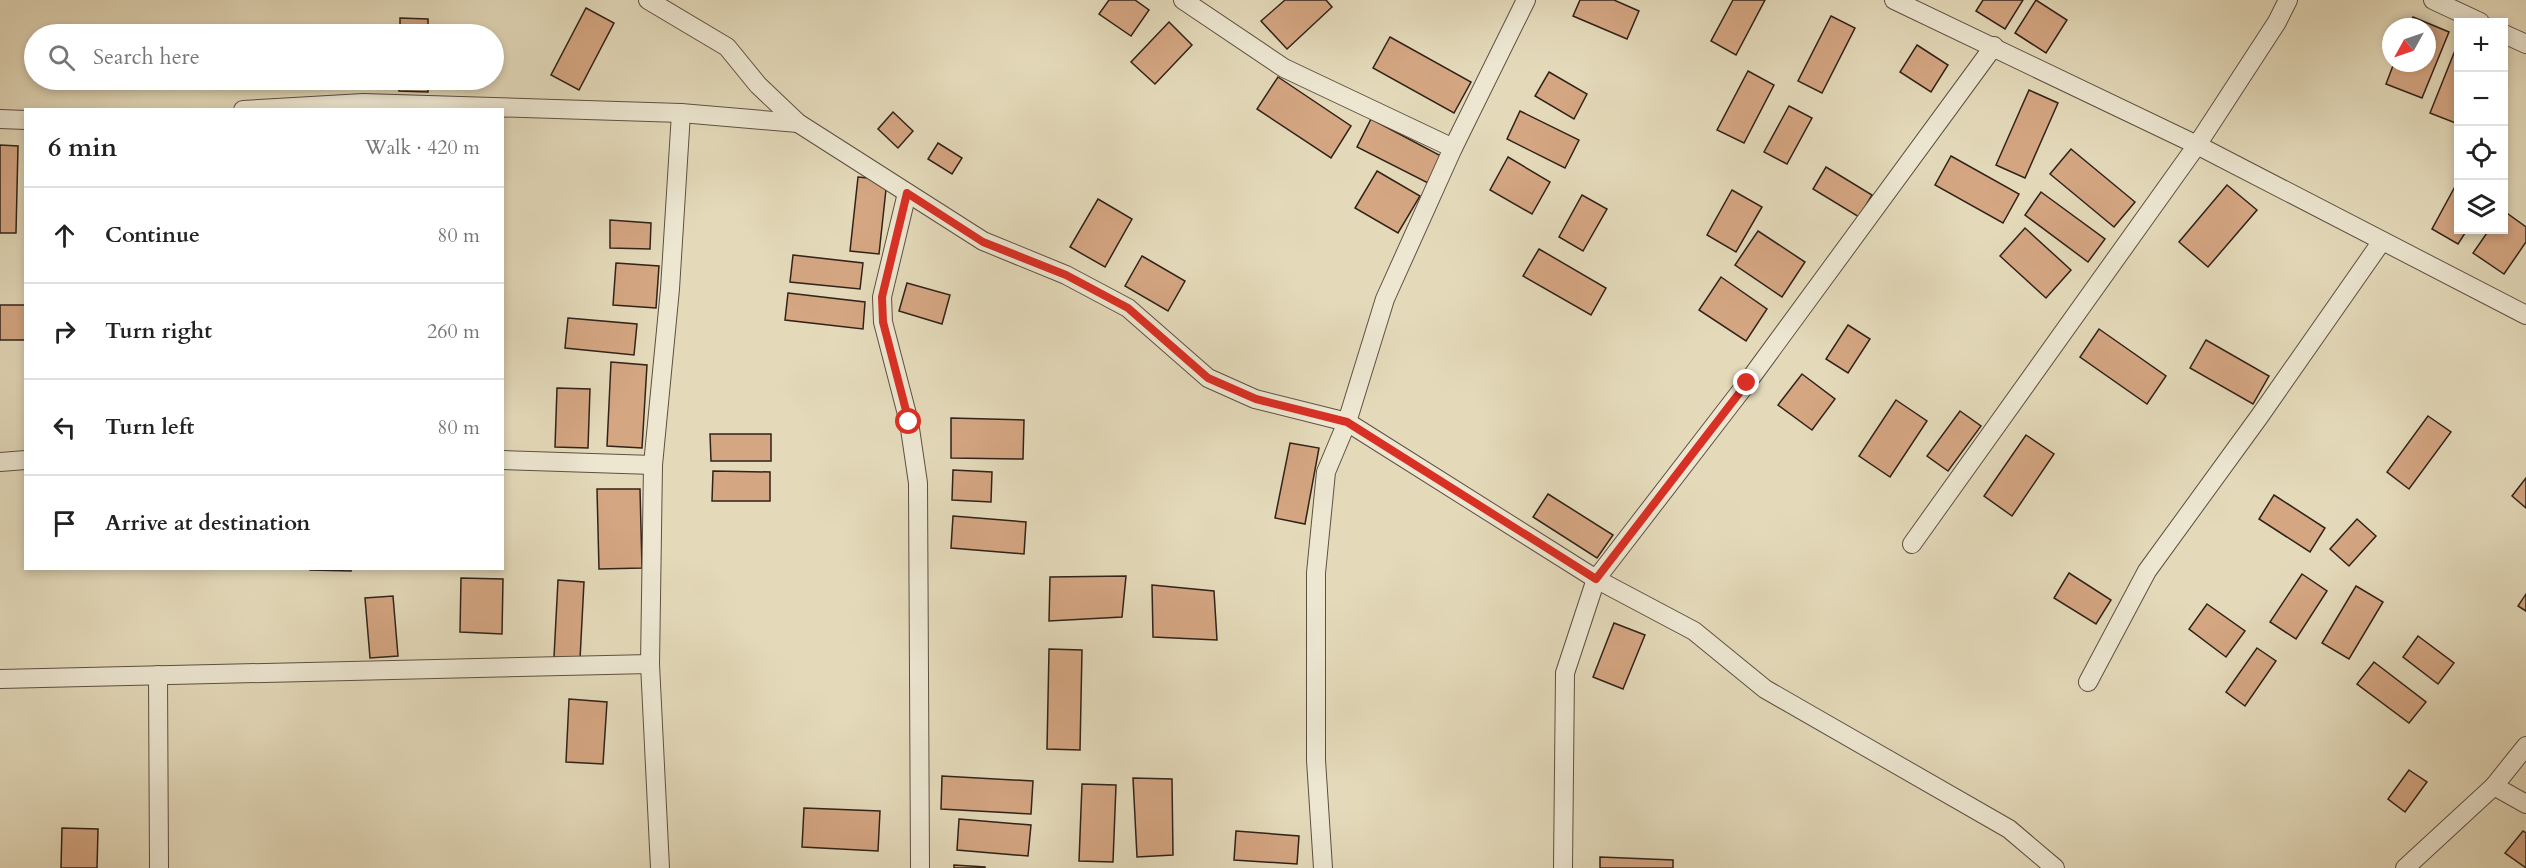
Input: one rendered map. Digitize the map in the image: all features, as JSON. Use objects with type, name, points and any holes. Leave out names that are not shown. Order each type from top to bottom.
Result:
[{"type":"street","points":[[648,0],[727,47],[758,85],[798,123],[983,242],[1066,275],[1128,308],[1208,378],[1256,399],[1347,422],[1596,579],[1694,630],[1765,689],[2009,829],[2055,868]]},
{"type":"street","points":[[1183,0],[1284,68],[1453,148]]},
{"type":"street","points":[[1323,868],[1316,760],[1316,573],[1326,472],[1347,422],[1384,299],[1453,148],[1526,0]]},
{"type":"street","points":[[1894,0],[2198,145],[2526,315]]},
{"type":"street","points":[[1912,544],[2198,145],[2277,22],[2288,0]]},
{"type":"street","points":[[2433,0],[2471,18]]},
{"type":"street","points":[[2508,36],[2526,44]]},
{"type":"street","points":[[1563,868],[1565,673],[1596,579],[1747,383],[1994,46]]},
{"type":"street","points":[[277,108],[363,103],[681,114],[798,123]]},
{"type":"street","points":[[660,868],[650,664],[653,465],[670,290],[681,114]]},
{"type":"street","points":[[0,119],[24,120]]},
{"type":"street","points":[[907,193],[882,297],[883,322],[909,422],[918,483],[920,868]]},
{"type":"street","points":[[2088,682],[2148,571],[2382,241]]},
{"type":"street","points":[[0,462],[24,460]]},
{"type":"street","points":[[504,460],[653,465]]},
{"type":"street","points":[[0,678],[650,664]]},
{"type":"street","points":[[158,675],[159,868]]},
{"type":"street","points":[[2405,868],[2494,786],[2526,746]]},
{"type":"street","points":[[2494,786],[2526,804]]},
{"type":"building","points":[[1109,0],[1135,0],[1149,10],[1131,36],[1099,14]]},
{"type":"building","points":[[1285,0],[1326,0],[1332,7],[1287,49],[1261,21]]},
{"type":"building","points":[[1580,0],[1614,0],[1639,11],[1627,39],[1573,16]]},
{"type":"building","points":[[1733,0],[1765,0],[1736,55],[1711,41]]},
{"type":"building","points":[[1983,0],[2023,0],[2005,29],[1976,11]]},
{"type":"building","points":[[2036,0],[2067,20],[2046,53],[2015,33]]},
{"type":"building","points":[[586,8],[614,23],[579,90],[551,75]]},
{"type":"building","points":[[1831,16],[1855,28],[1822,93],[1798,81]]},
{"type":"building","points":[[400,18],[428,19],[428,24],[400,24]]},
{"type":"building","points":[[1169,22],[1192,45],[1155,84],[1131,62]]},
{"type":"building","points":[[2436,27],[2449,32],[2436,64]]},
{"type":"building","points":[[1390,37],[1471,82],[1454,113],[1373,68]]},
{"type":"building","points":[[1917,45],[1948,65],[1931,92],[1900,72]]},
{"type":"building","points":[[2454,53],[2454,122],[2430,113]]},
{"type":"building","points":[[1748,71],[1774,85],[1744,143],[1717,130]]},
{"type":"building","points":[[1549,72],[1587,94],[1574,119],[1535,96]]},
{"type":"building","points":[[2391,72],[2433,72],[2422,98],[2386,84]]},
{"type":"building","points":[[1278,77],[1351,126],[1331,158],[1257,109]]},
{"type":"building","points":[[428,90],[428,92],[399,91]]},
{"type":"building","points":[[2029,90],[2058,103],[2025,178],[1996,165]]},
{"type":"building","points":[[1789,106],[1812,118],[1787,164],[1764,152]]},
{"type":"building","points":[[1520,111],[1579,140],[1565,168],[1507,139]]},
{"type":"building","points":[[893,112],[913,131],[898,148],[878,129]]},
{"type":"building","points":[[1371,119],[1441,156],[1428,183],[1357,147]]},
{"type":"building","points":[[938,143],[962,158],[952,174],[928,159]]},
{"type":"building","points":[[0,145],[18,146],[16,233],[0,233]]},
{"type":"building","points":[[2071,149],[2135,202],[2114,227],[2050,174]]},
{"type":"building","points":[[1951,156],[2019,194],[2003,223],[1935,185]]},
{"type":"building","points":[[1508,157],[1550,182],[1532,214],[1490,190]]},
{"type":"building","points":[[1826,167],[1872,195],[1859,217],[1813,189]]},
{"type":"building","points":[[1377,171],[1420,196],[1398,233],[1355,208]]},
{"type":"building","points":[[858,177],[887,180],[879,254],[850,251]]},
{"type":"building","points":[[2227,185],[2257,210],[2208,267],[2179,242]]},
{"type":"building","points":[[2454,188],[2454,234],[2464,234],[2458,244],[2432,229]]},
{"type":"building","points":[[1732,190],[1762,207],[1736,252],[1707,235]]},
{"type":"building","points":[[2041,192],[2105,239],[2088,262],[2025,215]]},
{"type":"building","points":[[1582,195],[1607,209],[1583,251],[1559,237]]},
{"type":"building","points":[[1098,199],[1132,219],[1105,267],[1070,247]]},
{"type":"building","points":[[2508,214],[2526,227],[2526,242],[2504,274],[2473,253],[2486,234],[2508,234]]},
{"type":"building","points":[[610,220],[651,223],[650,249],[610,248]]},
{"type":"building","points":[[2025,228],[2071,270],[2046,298],[2000,256]]},
{"type":"building","points":[[1758,231],[1805,262],[1782,297],[1735,265]]},
{"type":"building","points":[[1539,249],[1606,288],[1591,315],[1523,276]]},
{"type":"building","points":[[793,255],[863,263],[860,289],[790,282]]},
{"type":"building","points":[[1142,256],[1185,281],[1168,311],[1125,286]]},
{"type":"building","points":[[616,263],[659,266],[656,308],[613,305]]},
{"type":"building","points":[[1721,277],[1767,309],[1746,341],[1699,310]]},
{"type":"building","points":[[907,283],[950,295],[942,324],[899,311]]},
{"type":"building","points":[[788,293],[865,302],[863,329],[785,320]]},
{"type":"building","points":[[0,305],[24,305],[24,340],[0,340]]},
{"type":"building","points":[[568,318],[637,324],[634,355],[565,348]]},
{"type":"building","points":[[1848,325],[1870,339],[1848,373],[1826,359]]},
{"type":"building","points":[[2099,329],[2166,376],[2147,404],[2080,357]]},
{"type":"building","points":[[2206,340],[2269,376],[2253,404],[2190,368]]},
{"type":"building","points":[[611,362],[647,365],[642,448],[607,446]]},
{"type":"building","points":[[1802,374],[1835,399],[1812,430],[1778,405]]},
{"type":"building","points":[[557,388],[590,389],[588,448],[555,447]]},
{"type":"building","points":[[1896,400],[1927,421],[1890,477],[1859,456]]},
{"type":"building","points":[[1960,411],[1981,426],[1948,471],[1927,456]]},
{"type":"building","points":[[2428,416],[2451,432],[2409,489],[2387,472]]},
{"type":"building","points":[[951,418],[1024,420],[1023,459],[951,458]]},
{"type":"building","points":[[710,434],[771,434],[771,461],[711,461]]},
{"type":"building","points":[[2026,435],[2054,454],[2012,516],[1984,496]]},
{"type":"building","points":[[1290,443],[1319,448],[1305,524],[1275,518]]},
{"type":"building","points":[[953,470],[992,472],[991,502],[952,500]]},
{"type":"building","points":[[713,471],[770,472],[770,501],[712,501]]},
{"type":"building","points":[[2526,478],[2526,508],[2512,496]]},
{"type":"building","points":[[597,489],[640,489],[642,568],[599,569]]},
{"type":"building","points":[[1548,494],[1613,535],[1597,558],[1533,517]]},
{"type":"building","points":[[2274,495],[2325,528],[2310,552],[2259,519]]},
{"type":"building","points":[[953,516],[1026,522],[1024,554],[951,548]]},
{"type":"building","points":[[2357,519],[2376,536],[2349,566],[2330,549]]},
{"type":"building","points":[[2069,573],[2111,600],[2096,624],[2054,598]]},
{"type":"building","points":[[2302,574],[2327,591],[2296,639],[2270,622]]},
{"type":"building","points":[[1126,576],[1122,617],[1049,621],[1050,577]]},
{"type":"building","points":[[461,578],[503,579],[502,634],[460,632]]},
{"type":"building","points":[[558,580],[584,582],[580,659],[554,657]]},
{"type":"building","points":[[1152,585],[1214,591],[1217,640],[1153,637]]},
{"type":"building","points":[[2356,586],[2383,602],[2349,659],[2322,643]]},
{"type":"building","points":[[2526,594],[2526,611],[2518,606]]},
{"type":"building","points":[[393,596],[398,656],[370,658],[365,598]]},
{"type":"building","points":[[2207,604],[2245,631],[2226,657],[2189,629]]},
{"type":"building","points":[[1614,623],[1645,635],[1623,689],[1593,677]]},
{"type":"building","points":[[2418,636],[2454,663],[2438,684],[2403,657]]},
{"type":"building","points":[[2257,648],[2276,661],[2245,706],[2226,692]]},
{"type":"building","points":[[1049,649],[1082,650],[1080,750],[1047,749]]},
{"type":"building","points":[[2374,662],[2426,702],[2409,723],[2357,684]]},
{"type":"building","points":[[569,699],[607,702],[603,764],[566,762]]},
{"type":"building","points":[[2409,770],[2427,782],[2405,812],[2388,799]]},
{"type":"building","points":[[942,776],[1033,781],[1031,814],[941,809]]},
{"type":"building","points":[[1133,778],[1172,779],[1173,855],[1137,857]]},
{"type":"building","points":[[1082,784],[1116,785],[1113,862],[1079,861]]},
{"type":"building","points":[[804,808],[880,811],[878,851],[802,847]]},
{"type":"building","points":[[959,819],[1031,825],[1028,856],[957,850]]},
{"type":"building","points":[[62,828],[98,829],[97,868],[61,868]]},
{"type":"building","points":[[1236,831],[1299,836],[1297,864],[1234,860]]},
{"type":"building","points":[[2523,831],[2526,833],[2526,868],[2505,853]]},
{"type":"building","points":[[1600,857],[1673,860],[1673,868],[1600,868]]},
{"type":"building","points":[[954,865],[985,867],[985,868],[954,868]]},
{"type":"route","points":[[909,422],[883,322],[882,297],[907,193],[983,242],[1066,275],[1128,308],[1182,352],[1208,378],[1256,399],[1347,422],[1596,579],[1747,383]]}]
